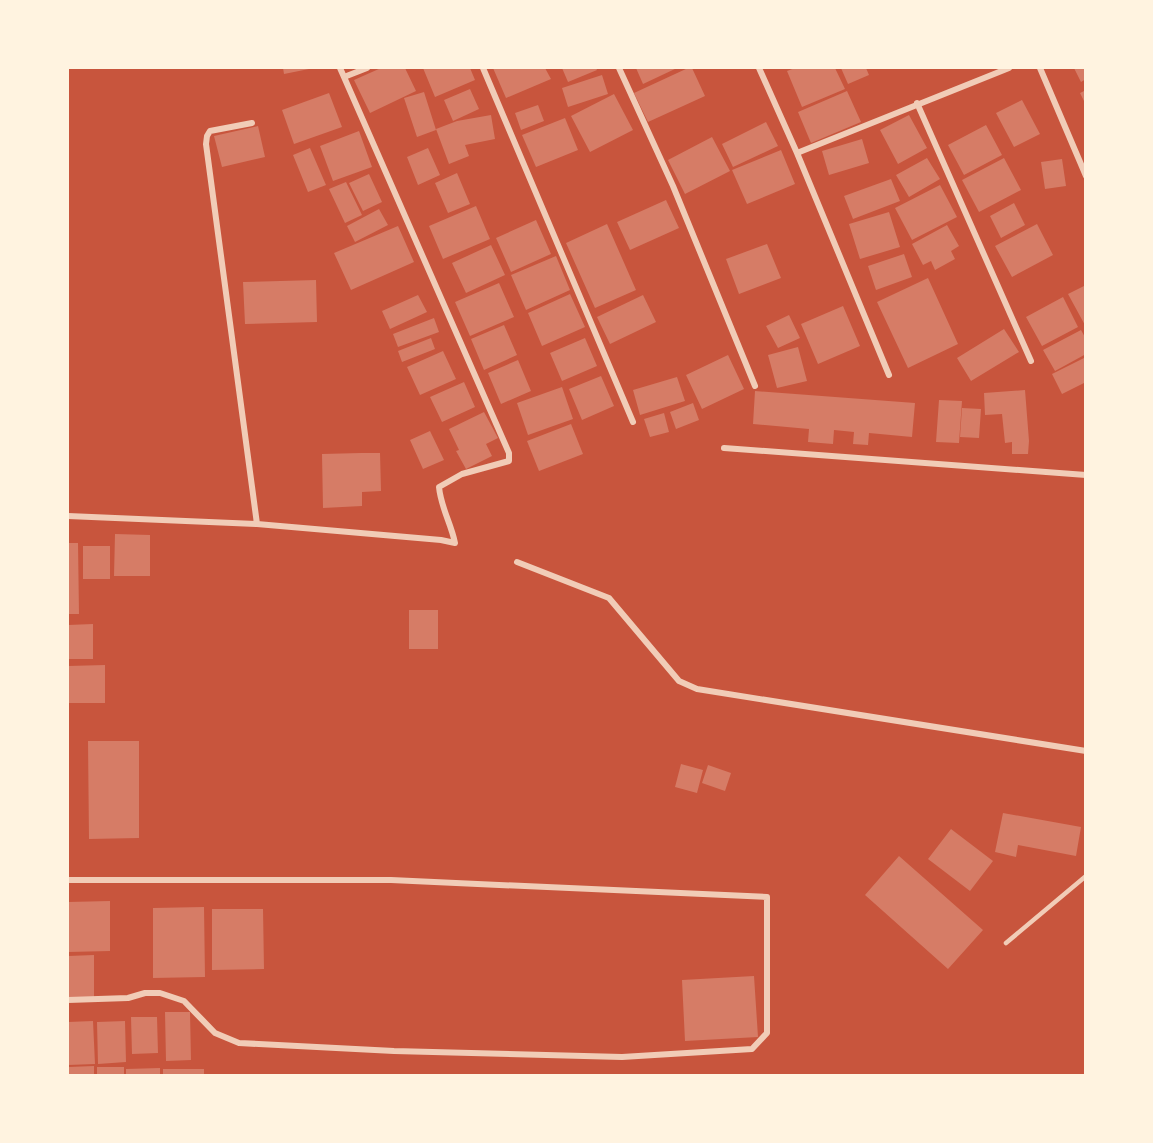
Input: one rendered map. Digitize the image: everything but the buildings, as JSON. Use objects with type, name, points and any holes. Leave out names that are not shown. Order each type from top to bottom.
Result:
[{"type":"street","points":[[68,516],[257,524],[455,543],[451,525],[440,502],[439,487],[462,474],[509,461],[510,458],[340,68]]},
{"type":"street","points":[[344,77],[367,68]]},
{"type":"street","points":[[483,68],[633,422]]},
{"type":"street","points":[[619,68],[673,186],[755,386]]},
{"type":"street","points":[[759,68],[797,153],[889,375]]},
{"type":"street","points":[[797,153],[1009,68]]},
{"type":"street","points":[[1040,68],[1086,176]]},
{"type":"street","points":[[917,104],[1031,362]]},
{"type":"street","points":[[252,123],[210,131],[206,144],[257,524]]},
{"type":"street","points":[[724,448],[1086,475]]},
{"type":"street","points":[[517,562],[609,598],[679,681],[697,689],[1086,751]]},
{"type":"street","points":[[68,880],[391,880],[766,897],[767,1033],[752,1049],[622,1057],[394,1051],[239,1043],[215,1033],[184,1001],[160,993],[145,993],[128,998],[68,1000]]},
{"type":"lane","points":[[1006,943],[1086,876]]}]
